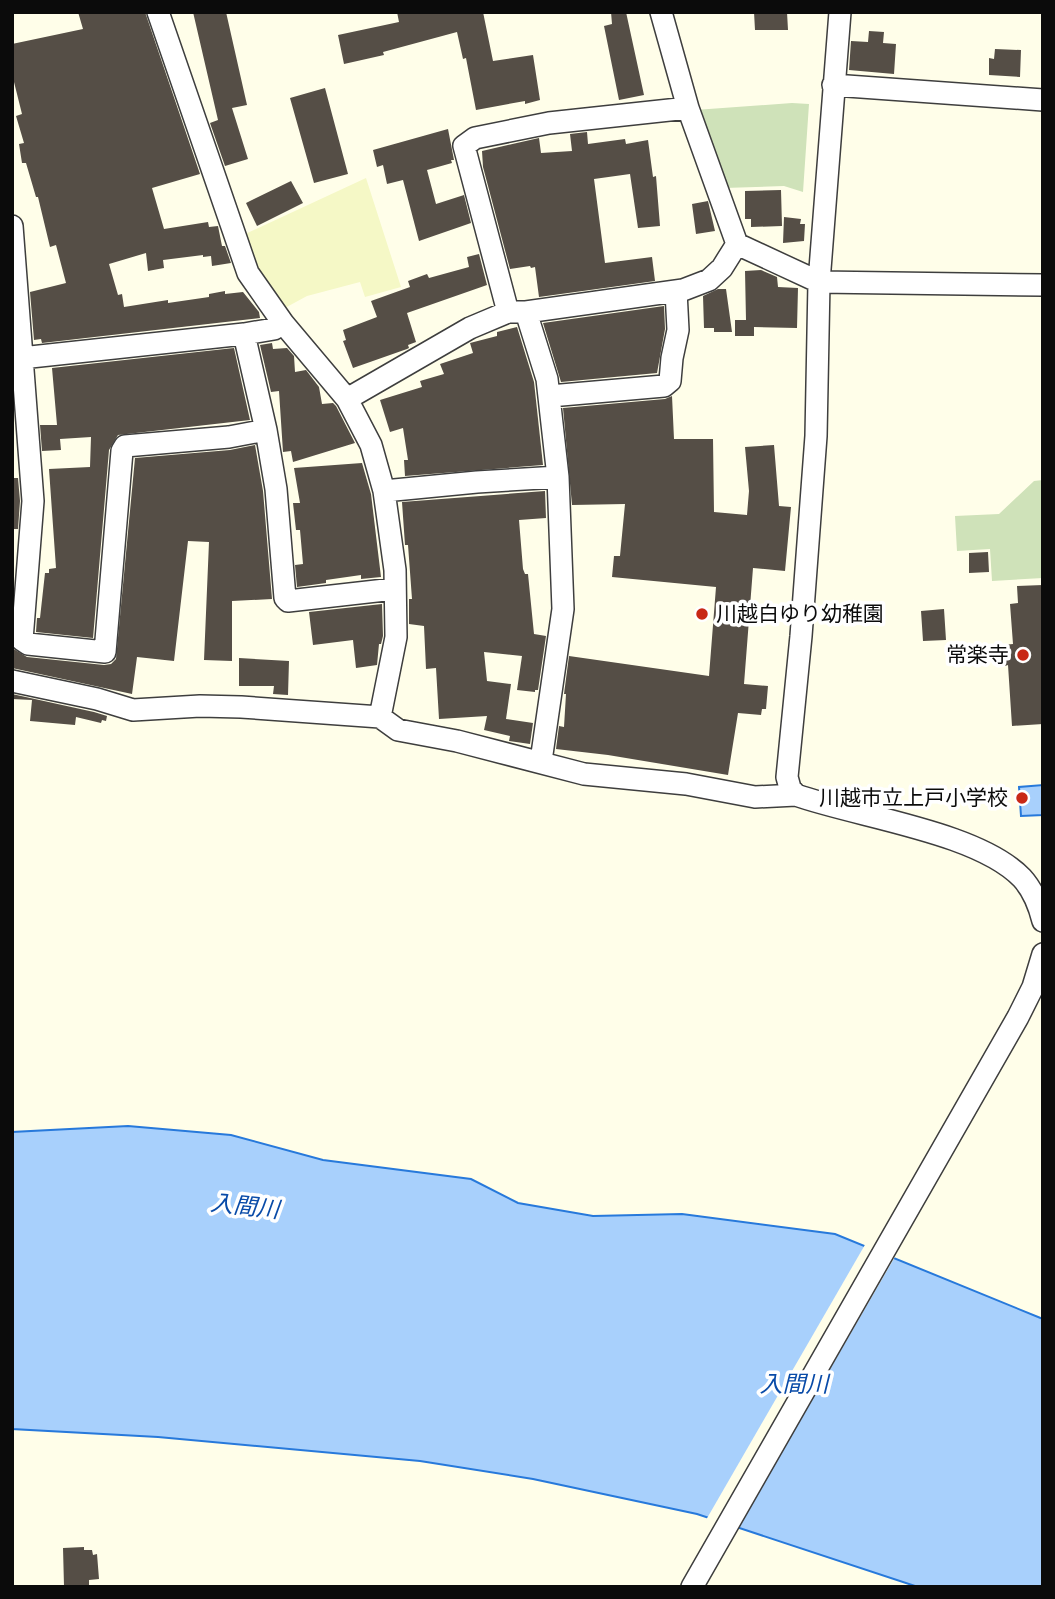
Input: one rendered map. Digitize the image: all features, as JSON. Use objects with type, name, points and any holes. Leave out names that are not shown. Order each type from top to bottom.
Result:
[{"type":"street","points":[[158,12],[248,272],[283,323],[347,399],[371,445],[384,491],[395,570],[396,638],[380,717]]},
{"type":"street","points":[[661,12],[688,108],[737,244],[819,282],[1043,285]]},
{"type":"street","points":[[796,795],[790,788],[787,777],[816,436],[819,282],[840,12]]},
{"type":"street","points":[[833,85],[1043,100]]},
{"type":"street","points":[[541,761],[563,609],[558,477],[550,396],[544,366],[517,312],[464,146],[475,138],[549,123],[688,108]]},
{"type":"street","points":[[12,226],[21,446],[33,501],[20,561],[22,639],[28,644],[105,653],[122,452],[125,446],[229,437],[266,430]]},
{"type":"street","points":[[347,399],[470,328],[517,312],[676,291],[709,280],[722,268],[737,244]]},
{"type":"street","points":[[550,396],[664,386],[670,381],[678,330],[676,291]]},
{"type":"street","points":[[18,359],[244,334],[274,329],[283,323]]},
{"type":"street","points":[[244,334],[266,430],[276,489],[285,598],[288,601],[394,589]]},
{"type":"street","points":[[384,491],[558,477]]},
{"type":"street","points":[[12,681],[97,699],[133,710],[200,706],[241,707],[380,717],[398,730],[541,761],[584,774],[686,784],[755,797],[796,795],[940,836],[994,857],[1021,877],[1034,893],[1043,921]]},
{"type":"street","points":[[692,1587],[1018,1017],[1033,988],[1043,954]]},
{"type":"green space","points":[[809,104],[803,192],[784,186],[724,188],[695,110]]},
{"type":"green space","points":[[366,178],[401,287],[365,297],[360,282],[307,296],[283,309],[253,265],[243,235]]},
{"type":"green space","points":[[1043,480],[1043,578],[992,581],[990,549],[957,551],[955,516],[999,514],[1034,481]]},
{"type":"water","points":[[1043,785],[1043,815],[1021,816],[1019,787]]},
{"type":"water","name":"入間川","points":[[128,1126],[231,1135],[323,1160],[471,1179],[518,1203],[593,1216],[682,1214],[835,1234],[1043,1319],[1043,1587],[918,1587],[697,1514],[533,1479],[420,1461],[158,1437],[12,1429],[12,1132]]},
{"type":"pier","points":[[866,1243],[896,1255],[737,1530],[706,1520]]},
{"type":"building","points":[[78,12],[145,12],[200,174],[152,188],[164,229],[208,222],[209,227],[218,226],[222,246],[225,246],[231,263],[212,266],[211,256],[203,255],[163,260],[164,268],[148,271],[146,253],[109,264],[118,295],[122,294],[124,307],[209,297],[209,294],[225,291],[225,294],[243,292],[259,312],[260,318],[42,343],[41,339],[34,340],[30,292],[66,283],[56,245],[50,247],[38,197],[26,163],[22,163],[19,144],[24,143],[16,116],[22,114],[12,74],[12,44],[83,29]]},
{"type":"building","points":[[193,12],[226,12],[247,105],[232,108],[248,159],[225,166],[210,123],[218,120]]},
{"type":"building","points":[[397,12],[483,12],[493,61],[533,55],[540,100],[476,110],[466,58],[463,59],[457,32],[383,52],[384,55],[344,64],[338,35],[399,22]]},
{"type":"building","points":[[611,12],[626,12],[644,95],[619,100],[604,26],[612,24]]},
{"type":"building","points":[[754,12],[787,12],[788,30],[755,30]]},
{"type":"building","points":[[869,31],[884,32],[883,43],[896,44],[894,74],[849,70],[851,41],[868,42]]},
{"type":"building","points":[[995,49],[1021,50],[1020,77],[989,75],[989,58],[994,59]]},
{"type":"building","points":[[325,88],[348,174],[314,183],[290,98]]},
{"type":"building","points":[[448,129],[454,160],[451,160],[452,163],[427,170],[436,204],[464,195],[471,223],[419,241],[403,180],[387,184],[383,165],[377,167],[373,150]]},
{"type":"building","points":[[587,132],[588,144],[625,139],[626,144],[648,140],[653,177],[656,176],[660,226],[638,228],[630,174],[594,179],[605,263],[652,257],[655,281],[539,297],[535,267],[510,269],[483,167],[482,151],[539,138],[541,153],[572,151],[570,134]]},
{"type":"building","points":[[291,181],[303,203],[257,226],[246,203]]},
{"type":"building","points":[[781,190],[782,226],[751,227],[751,219],[745,219],[745,191]]},
{"type":"building","points":[[708,201],[715,231],[696,234],[692,204]]},
{"type":"building","points":[[784,217],[801,219],[800,224],[805,224],[804,241],[783,243]]},
{"type":"building","points":[[479,254],[487,285],[407,313],[416,342],[408,345],[407,349],[353,368],[343,341],[346,340],[343,330],[377,317],[371,301],[410,287],[408,281],[427,274],[429,278],[469,267],[467,257]]},
{"type":"building","points":[[761,270],[777,277],[778,287],[798,288],[797,328],[754,327],[754,336],[735,336],[735,320],[746,320],[745,271]]},
{"type":"building","points":[[718,289],[726,289],[732,332],[714,332],[714,328],[704,328],[703,296]]},
{"type":"building","points":[[664,306],[665,329],[657,373],[561,382],[543,323]]},
{"type":"building","points":[[517,327],[534,382],[543,465],[405,476],[404,460],[408,460],[403,428],[390,432],[380,400],[422,387],[420,381],[444,374],[440,364],[473,353],[470,343]]},
{"type":"building","points":[[272,343],[273,349],[287,348],[294,356],[295,372],[306,370],[319,387],[322,404],[333,403],[336,406],[355,443],[293,462],[291,451],[283,452],[279,391],[271,392],[260,345]]},
{"type":"building","points":[[234,348],[250,420],[118,435],[109,450],[93,638],[36,632],[45,573],[56,568],[49,469],[90,467],[91,437],[60,439],[61,450],[42,451],[40,425],[57,425],[52,368]]},
{"type":"building","points":[[672,396],[674,439],[713,439],[714,512],[747,515],[749,491],[745,447],[774,445],[779,506],[791,507],[785,571],[753,568],[744,684],[768,686],[766,709],[762,709],[761,715],[738,713],[728,775],[556,749],[559,726],[564,727],[564,694],[569,656],[709,676],[716,587],[612,577],[614,556],[620,556],[625,504],[572,505],[563,408],[665,399]]},
{"type":"building","points":[[255,445],[263,491],[272,599],[232,601],[232,661],[204,660],[209,542],[188,541],[174,661],[137,657],[132,694],[12,668],[12,648],[27,657],[104,665],[111,664],[116,659],[135,458],[230,450]]},
{"type":"building","points":[[362,463],[371,494],[381,577],[361,579],[361,575],[297,587],[295,565],[303,564],[300,530],[296,530],[293,503],[300,503],[294,468]]},
{"type":"building","points":[[12,478],[18,478],[18,529],[12,529]]},
{"type":"building","points":[[545,491],[546,518],[519,520],[523,569],[525,574],[528,574],[534,634],[546,636],[538,690],[517,690],[522,656],[484,652],[487,681],[511,684],[506,719],[533,723],[530,744],[509,741],[510,736],[484,730],[487,716],[439,719],[436,668],[426,669],[424,626],[409,624],[409,599],[412,599],[402,502]]},
{"type":"building","points":[[988,552],[989,572],[969,573],[969,553]]},
{"type":"building","name":"常楽寺","points":[[1043,585],[1043,724],[1012,726],[1008,665],[1005,666],[1003,645],[1013,644],[1010,604],[1018,603],[1017,586]]},
{"type":"building","points":[[382,604],[383,636],[379,644],[377,665],[356,668],[353,640],[313,645],[309,612]]},
{"type":"building","points":[[944,609],[946,640],[923,641],[921,611]]},
{"type":"building","points":[[239,658],[289,661],[288,695],[273,694],[274,686],[239,686]]},
{"type":"building","points":[[12,694],[94,712],[107,716],[106,721],[102,720],[101,723],[76,717],[75,725],[30,721],[32,700],[12,699]]},
{"type":"building","points":[[84,1547],[84,1550],[92,1550],[93,1555],[97,1554],[99,1579],[89,1580],[89,1585],[64,1586],[63,1548]]},
{"type":"place","name":"川越白ゆり幼稚園","points":[[702,614]]},
{"type":"place","name":"常楽寺","points":[[1023,655]]},
{"type":"place","name":"川越市立上戸小学校","points":[[1022,798]]}]
